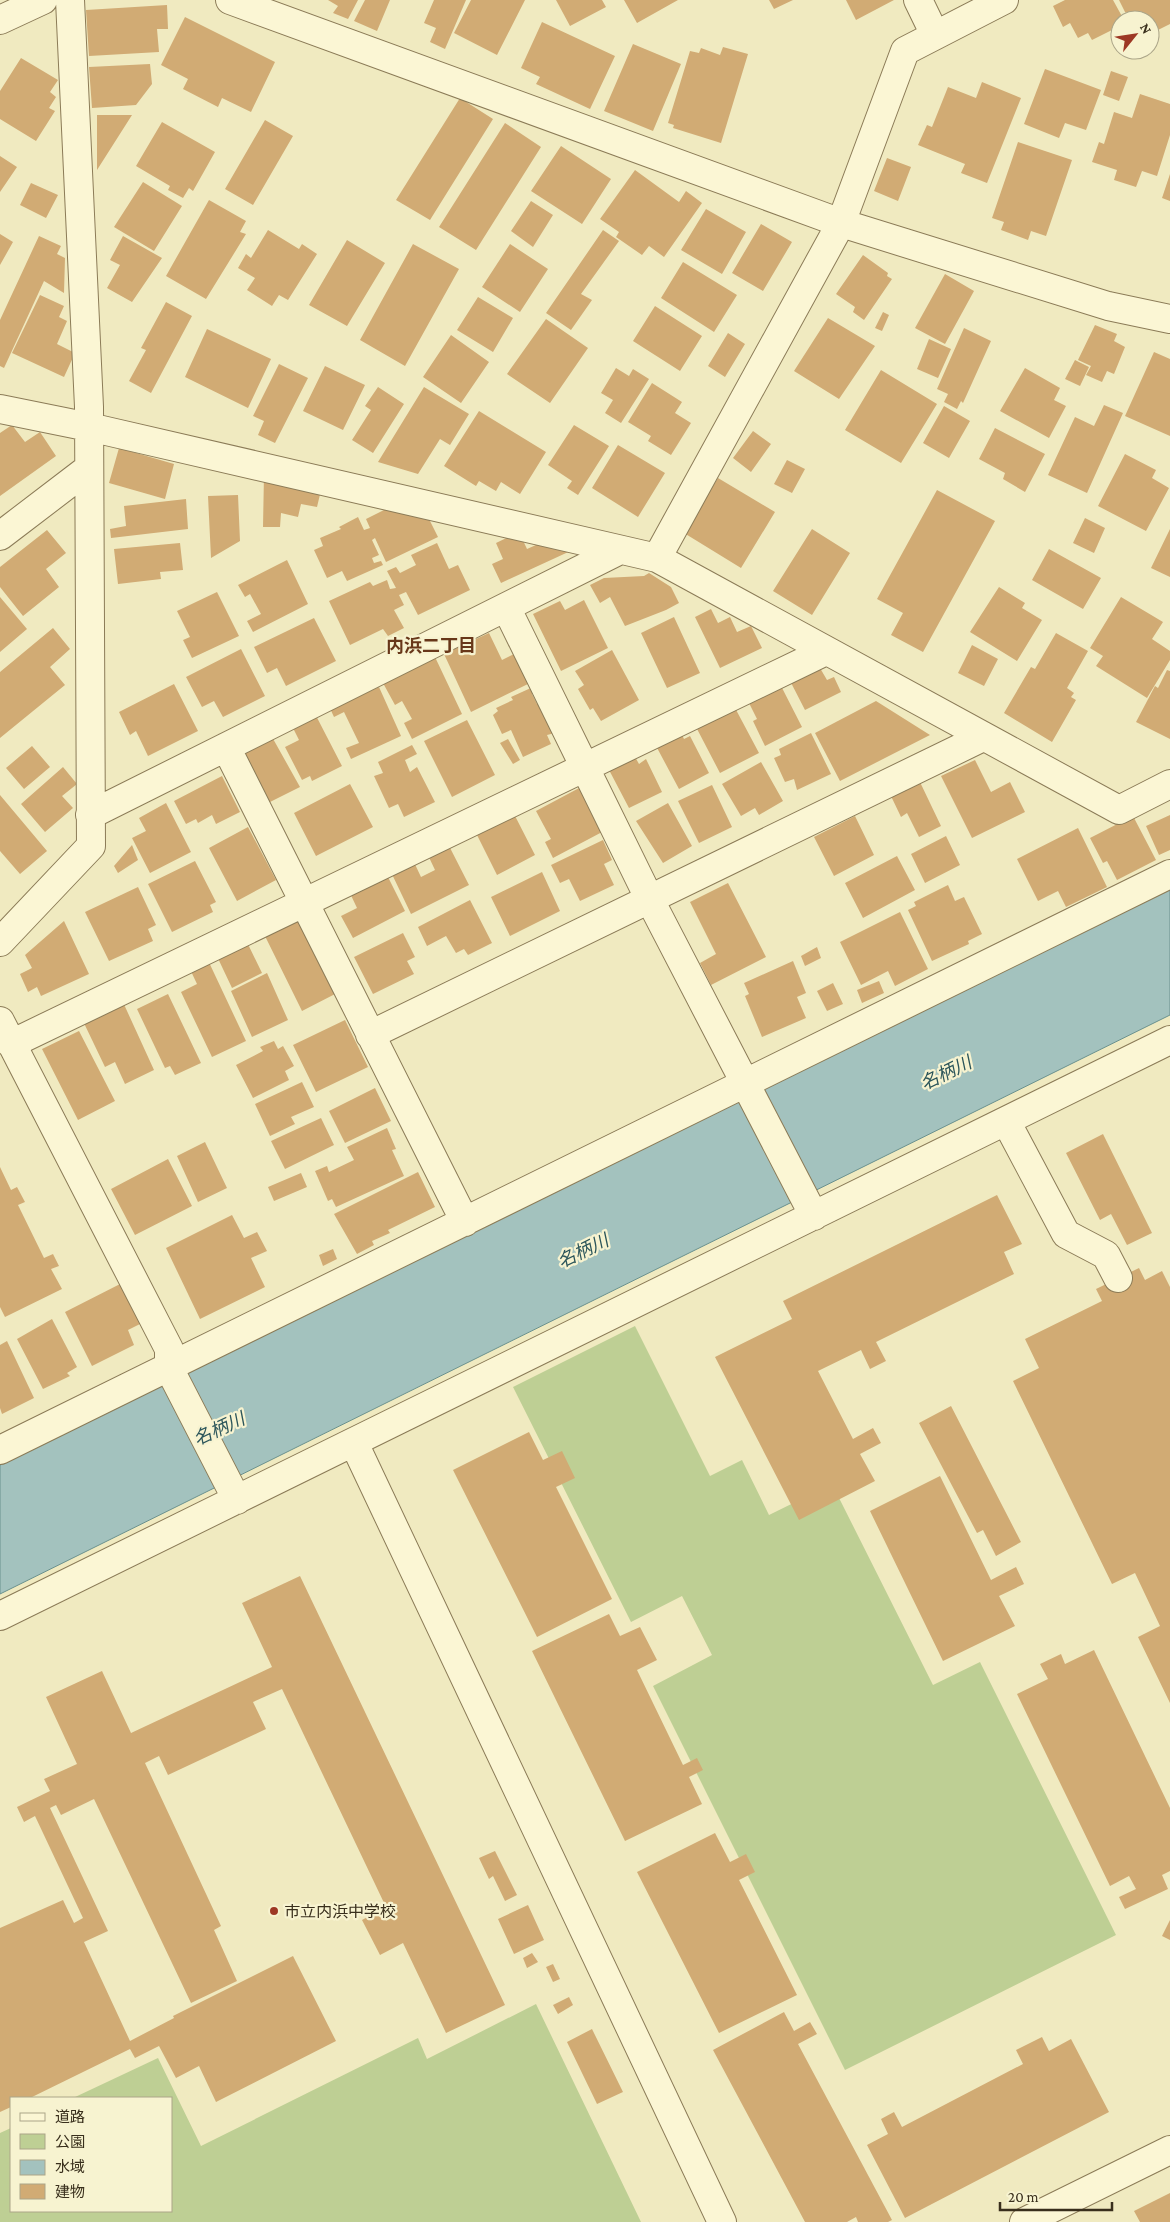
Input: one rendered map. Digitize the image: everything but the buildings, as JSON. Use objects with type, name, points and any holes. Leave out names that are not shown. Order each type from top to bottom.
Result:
[{"type":"street","points":[[0,20],[43,0]]},
{"type":"street","points":[[0,942],[91,846],[89,427],[70,0]]},
{"type":"street","points":[[230,0],[841,224],[1108,306],[1170,318]]},
{"type":"street","points":[[918,0],[935,35]]},
{"type":"street","points":[[656,558],[841,224],[905,50],[1004,0]]},
{"type":"street","points":[[0,409],[89,427],[656,558],[1119,810],[1170,784]]},
{"type":"street","points":[[0,536],[89,468]]},
{"type":"street","points":[[90,815],[620,550]]},
{"type":"street","points":[[506,607],[649,898],[814,1216]]},
{"type":"street","points":[[237,1500],[169,1368],[169,1349],[6,1032],[305,901],[826,651]]},
{"type":"street","points":[[370,1035],[983,737]]},
{"type":"street","points":[[226,747],[465,1222]]},
{"type":"street","points":[[0,1450],[1170,874]]},
{"type":"street","points":[[0,1616],[1170,1040]]},
{"type":"street","points":[[1006,1121],[1066,1234],[1106,1255],[1118,1278]]},
{"type":"street","points":[[354,1443],[722,2222]]},
{"type":"street","points":[[1024,2222],[1170,2150]]},
{"type":"green space","points":[[635,1326],[710,1476],[742,1460],[769,1515],[832,1484],[933,1685],[980,1662],[1116,1935],[845,2070],[653,1686],[712,1655],[682,1596],[631,1622],[513,1387]]},
{"type":"green space","points":[[536,2004],[641,2222],[0,2222],[0,2133],[10,2128],[10,2212],[172,2212],[172,2097],[75,2097],[158,2058],[201,2146],[418,2038],[427,2059]]},
{"type":"water","name":"名柄川","points":[[1170,884],[1170,1015],[0,1594],[0,1465]]},
{"type":"place","name":"市立内浜中学校","points":[[274,1911]]},
{"type":"district","name":"内浜二丁目","points":[[431,646]]}]
